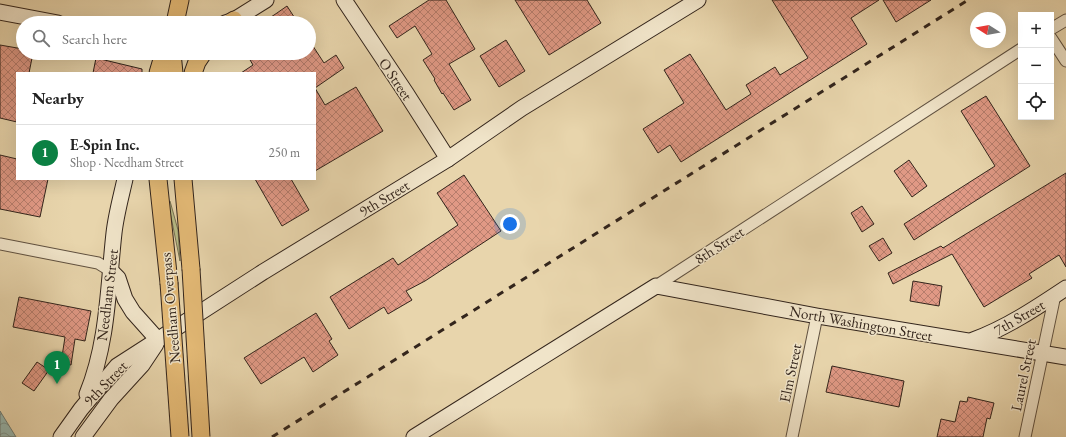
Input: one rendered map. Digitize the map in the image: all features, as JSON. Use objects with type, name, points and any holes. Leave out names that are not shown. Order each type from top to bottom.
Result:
[{"type":"main road","points":[[177,16],[180,0]]},
{"type":"main road","points":[[158,72],[164,60]]},
{"type":"main road","points":[[169,60],[174,72]]},
{"type":"main road","points":[[193,72],[198,60]]},
{"type":"main road","name":"Needham Overpass","points":[[158,180],[169,283],[180,437]]},
{"type":"main road","name":"Needham Overpass","points":[[183,180],[191,269],[201,437]]},
{"type":"main road","points":[[185,205],[186,180]]},
{"type":"street","points":[[240,16],[266,0]]},
{"type":"street","name":"O Street","points":[[344,0],[406,93],[448,160]]},
{"type":"street","name":"9th Street","points":[[81,409],[117,366],[262,272],[448,160],[522,108],[694,1]]},
{"type":"street","points":[[0,12],[21,16]]},
{"type":"street","points":[[1054,27],[1066,20]]},
{"type":"street","points":[[1054,43],[1066,61]]},
{"type":"street","name":"8th Street","points":[[414,437],[656,286],[1018,51]]},
{"type":"street","points":[[153,72],[162,60]]},
{"type":"street","name":"Needham Street","points":[[81,409],[94,378],[97,365],[108,305],[114,232],[125,180]]},
{"type":"street","points":[[0,244],[98,263],[111,271],[118,278],[125,299],[133,312],[158,340],[142,365],[111,399],[83,437]]},
{"type":"street","name":"North Washington Street","points":[[656,286],[817,316],[1066,357]]},
{"type":"street","name":"7th Street","points":[[970,341],[992,333],[1060,292]]},
{"type":"street","name":"Laurel Street","points":[[1025,437],[1044,353],[1060,292]]},
{"type":"street","name":"Elm Street","points":[[792,437],[817,316]]},
{"type":"street","points":[[60,437],[81,409]]},
{"type":"green space","points":[[170,201],[178,230],[180,261],[168,202]]},
{"type":"water","points":[[0,411],[16,437],[0,437]]},
{"type":"building","points":[[429,0],[446,0],[475,49],[449,64],[471,100],[454,110],[443,93],[442,94],[434,80],[435,79],[423,60],[432,54],[415,26],[397,38],[389,26]]},
{"type":"building","points":[[515,0],[587,0],[601,23],[549,55]]},
{"type":"building","points":[[772,0],[879,0],[851,18],[867,44],[681,162],[670,145],[658,153],[643,129],[684,103],[664,70],[690,54],[726,110],[751,94],[746,85],[775,67],[780,75],[808,58]]},
{"type":"building","points":[[883,0],[931,0],[896,22]]},
{"type":"building","points":[[287,6],[293,16],[272,16]]},
{"type":"building","points":[[506,40],[525,71],[499,87],[480,56]]},
{"type":"building","points":[[0,45],[16,48],[16,60],[32,60],[29,72],[16,72],[16,122],[0,118]]},
{"type":"building","points":[[316,51],[324,63],[336,55],[344,68],[316,87],[316,72],[242,72],[253,65],[250,60],[316,60]]},
{"type":"building","points":[[96,60],[104,60],[142,69],[142,72],[93,72]]},
{"type":"building","points":[[356,87],[383,131],[316,170],[316,90],[325,105]]},
{"type":"building","points":[[986,96],[1030,166],[914,240],[904,224],[995,166],[961,111]]},
{"type":"building","points":[[0,155],[16,159],[16,180],[48,180],[40,217],[0,209]]},
{"type":"building","points":[[909,160],[927,186],[912,197],[894,171]]},
{"type":"building","points":[[1066,173],[1066,267],[1059,255],[1029,274],[1032,278],[984,307],[952,254],[893,284],[888,273],[941,246],[943,248]]},
{"type":"building","points":[[464,175],[501,231],[425,281],[406,291],[412,300],[388,314],[384,307],[349,329],[330,297],[393,258],[398,265],[458,225],[437,193]]},
{"type":"building","points":[[256,180],[292,180],[309,210],[282,226]]},
{"type":"building","points":[[862,206],[874,224],[862,232],[851,213]]},
{"type":"building","points":[[883,238],[892,253],[879,261],[869,246]]},
{"type":"building","points":[[913,281],[942,286],[939,306],[910,301]]},
{"type":"building","points":[[19,297],[91,311],[85,341],[75,339],[71,365],[61,363],[65,337],[13,327]]},
{"type":"building","points":[[316,313],[332,339],[329,341],[338,355],[313,372],[304,357],[261,384],[244,358]]},
{"type":"building","points":[[37,362],[49,370],[34,391],[22,383]]},
{"type":"building","points":[[832,366],[904,381],[899,407],[826,392]]},
{"type":"building","points":[[968,397],[994,403],[990,419],[987,418],[983,437],[937,437],[941,419],[955,422],[960,401],[967,402]]},
{"type":"railway","points":[[272,437],[968,0]]},
{"type":"place","name":"E-Spin Inc.","points":[[57,384]]}]
